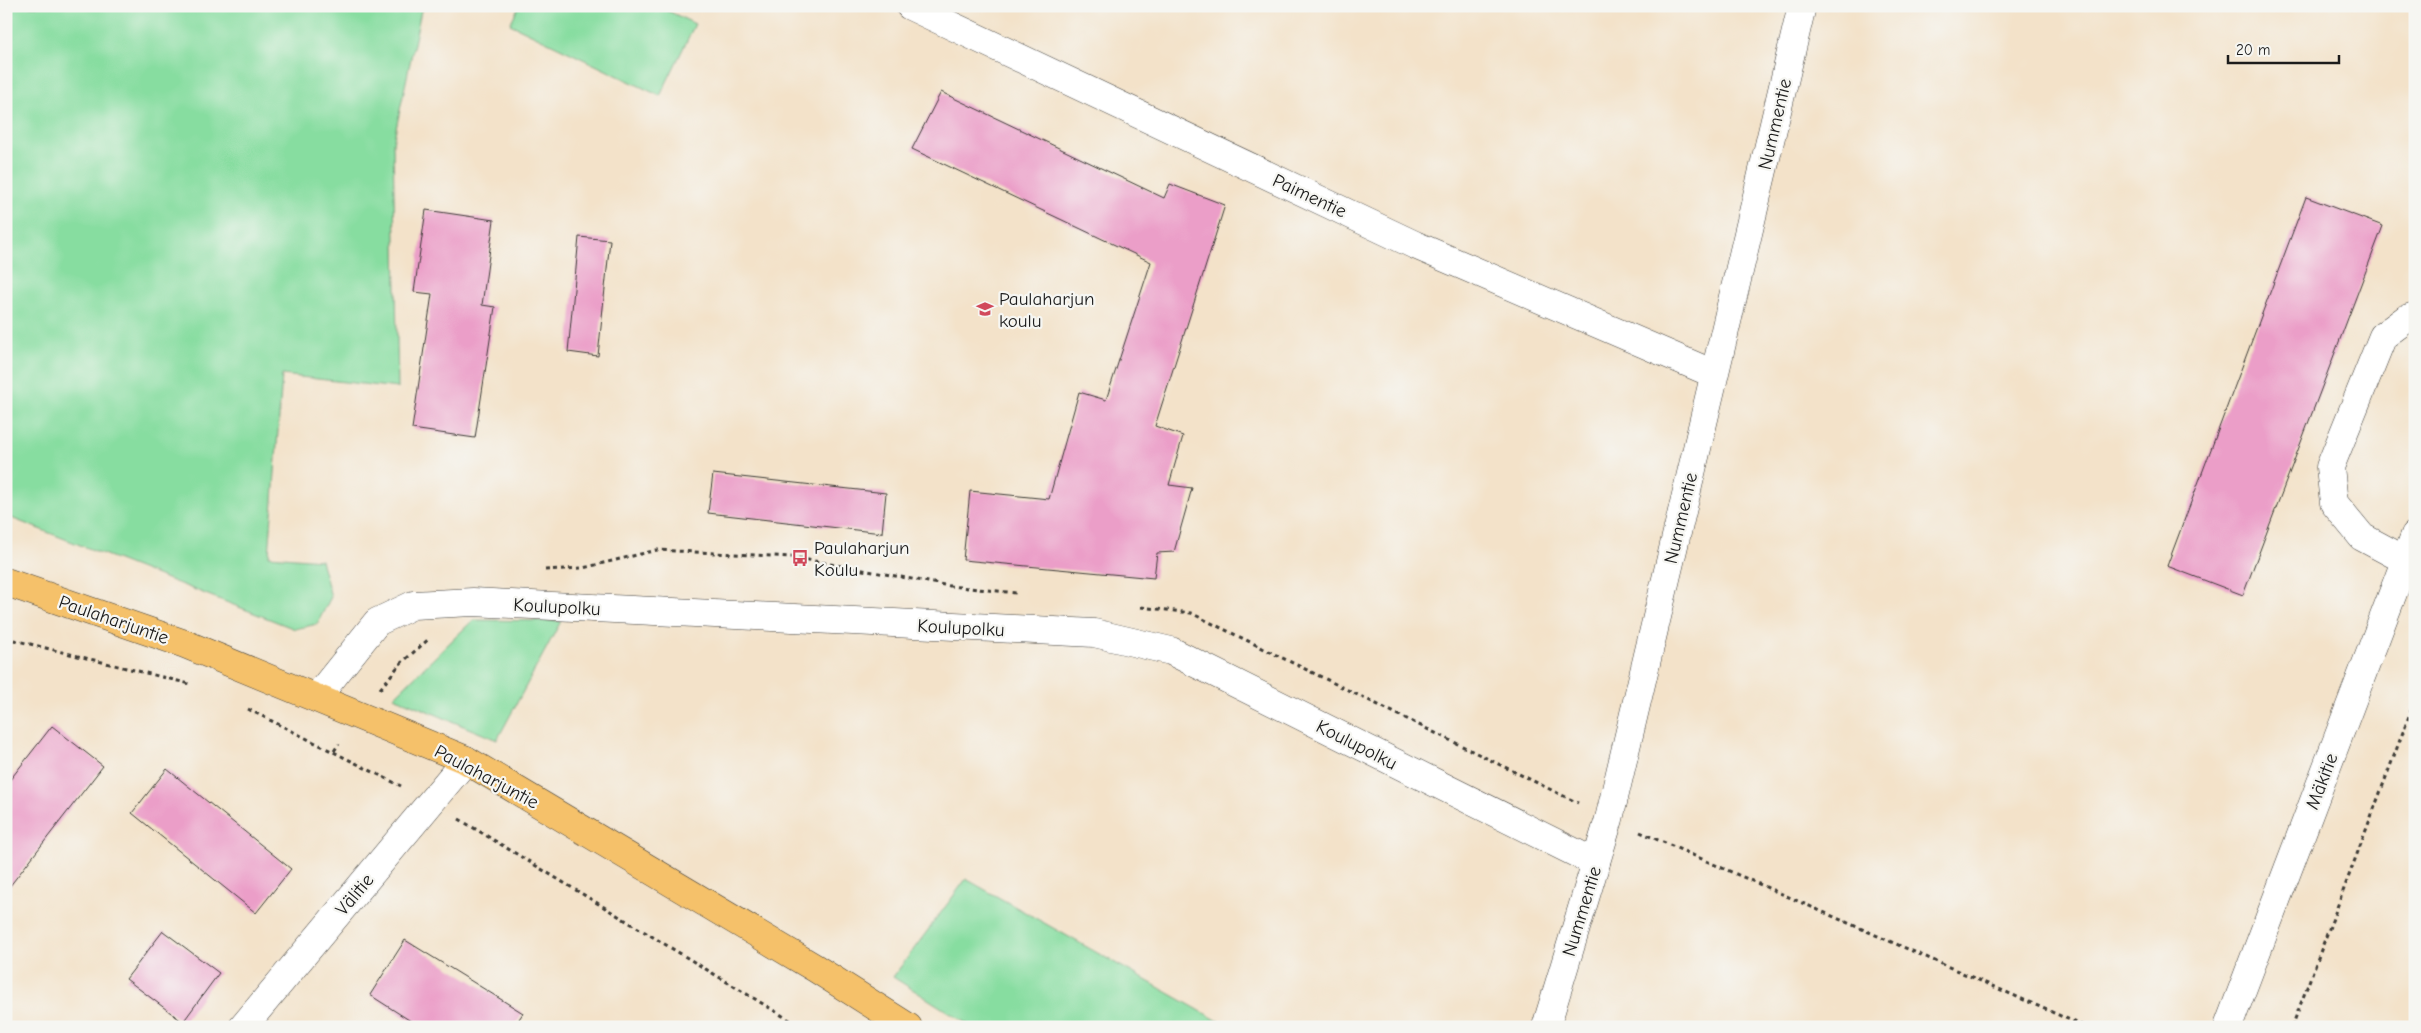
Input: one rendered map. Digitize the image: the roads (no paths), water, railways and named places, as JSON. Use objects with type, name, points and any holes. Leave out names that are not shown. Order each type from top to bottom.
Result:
[{"type":"main road","name":"Paulaharjuntie","points":[[6,582],[185,644],[466,760],[815,968],[908,1027]]},
{"type":"street","name":"Paimentie","points":[[910,6],[1415,245],[1714,374]]},
{"type":"street","name":"Nummentie","points":[[1546,1027],[1609,819],[1802,6]]},
{"type":"street","points":[[2410,548],[2362,537],[2334,503],[2330,467],[2383,336],[2406,319],[2415,316]]},
{"type":"street","name":"Mäkitie","points":[[2228,1027],[2410,548]]},
{"type":"street","name":"Koulupolku","points":[[316,698],[377,622],[413,605],[473,602],[1094,634],[1161,649],[1180,656],[1596,863]]},
{"type":"street","name":"Välitie","points":[[243,1027],[466,760]]},
{"type":"place","name":"Paulaharjun koulu","points":[[985,309]]},
{"type":"place","name":"Paulaharjun Koulu","points":[[800,558]]}]
